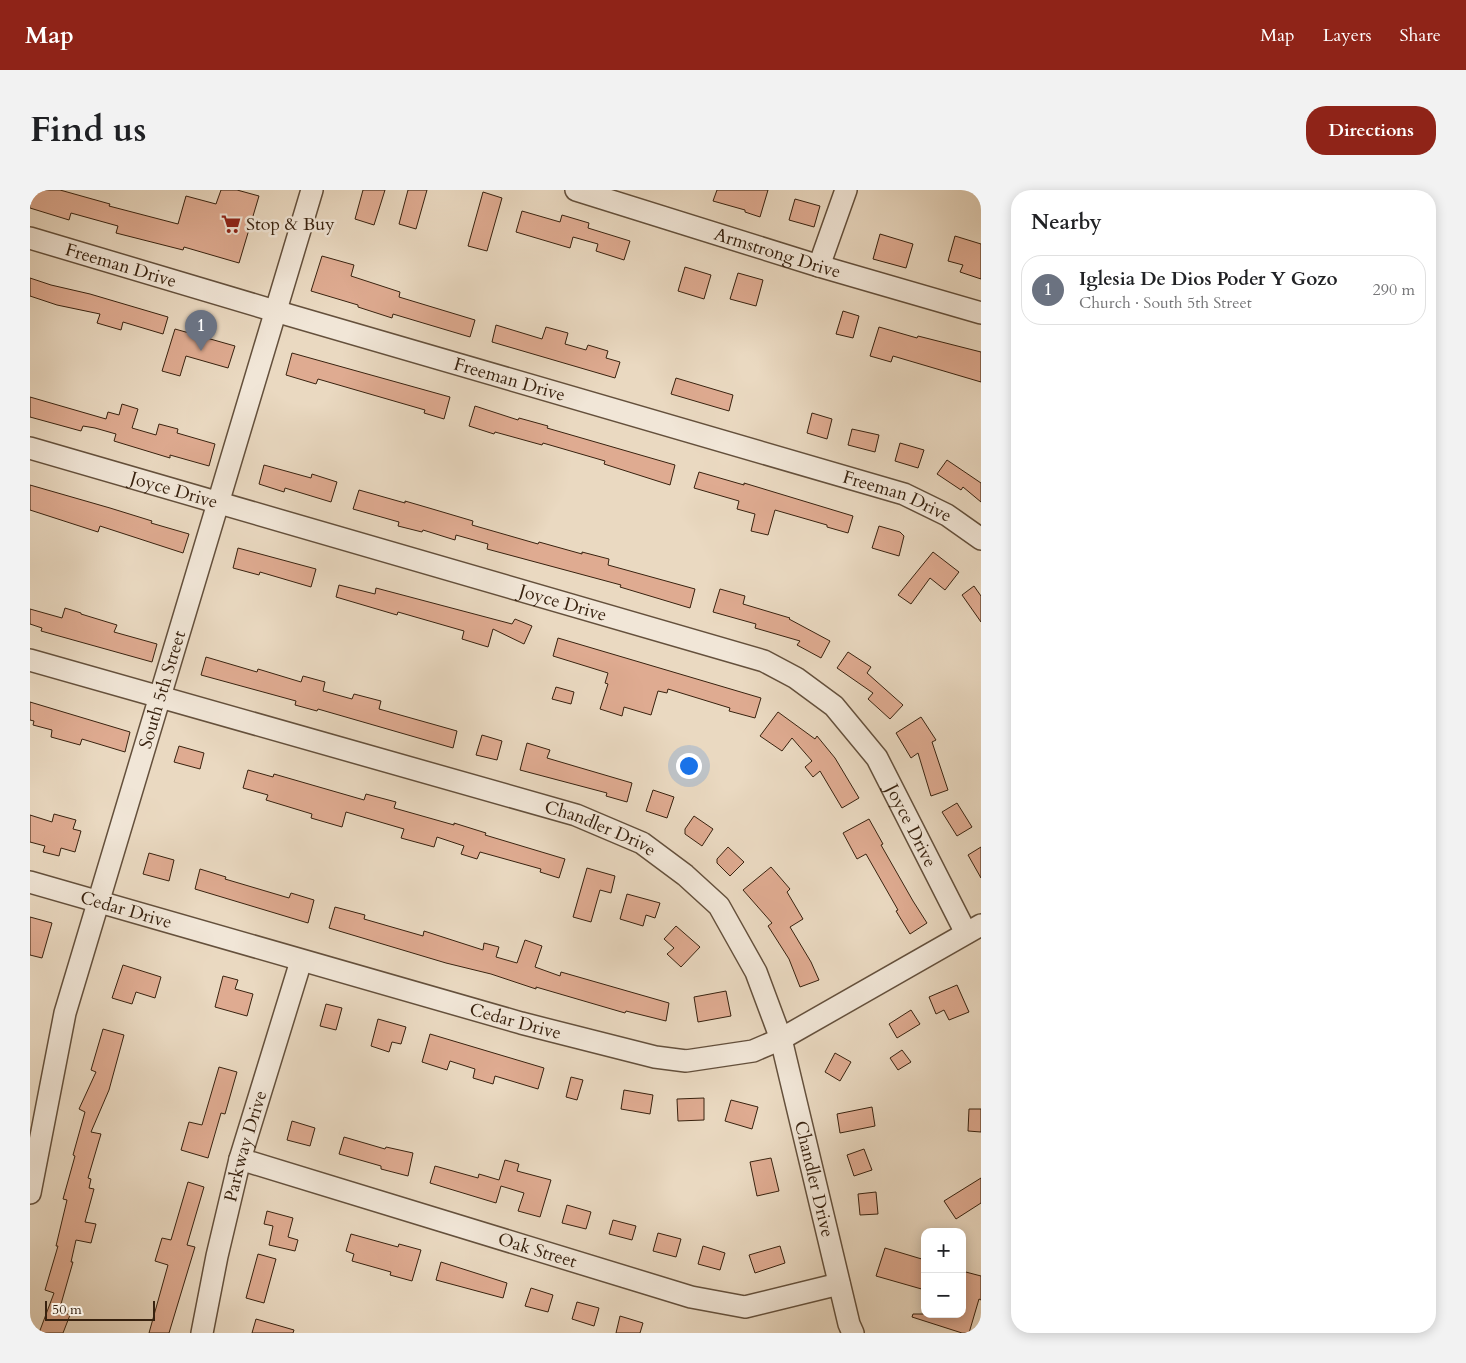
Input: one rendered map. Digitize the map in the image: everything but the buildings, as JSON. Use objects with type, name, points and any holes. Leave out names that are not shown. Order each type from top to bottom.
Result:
[{"type":"street","name":"South 5th Street","points":[[30,1193],[35,1136],[65,1013],[312,190]]},
{"type":"street","name":"Armstrong Drive","points":[[576,190],[601,194],[819,266],[981,313]]},
{"type":"street","points":[[819,266],[846,190]]},
{"type":"street","name":"Freeman Drive","points":[[30,238],[904,494],[947,515],[981,539]]},
{"type":"street","name":"Joyce Drive","points":[[30,448],[764,661],[796,678],[834,706],[877,758],[973,929]]},
{"type":"street","name":"Chandler Drive","points":[[30,660],[576,815],[642,843],[686,875],[718,906],[756,972],[781,1039],[848,1324],[853,1333]]},
{"type":"street","name":"Cedar Drive","points":[[30,882],[521,1023],[655,1057],[686,1061],[752,1051],[781,1039],[973,929]]},
{"type":"street","name":"Parkway Drive","points":[[202,1333],[217,1256],[240,1159],[301,961]]},
{"type":"street","name":"Oak Street","points":[[240,1159],[691,1297],[745,1307],[839,1284]]},
{"type":"place","name":"Stop & Buy","points":[[231,224]]},
{"type":"place","name":"Iglesia De Dios Poder Y Gozo","points":[[201,351]]}]
